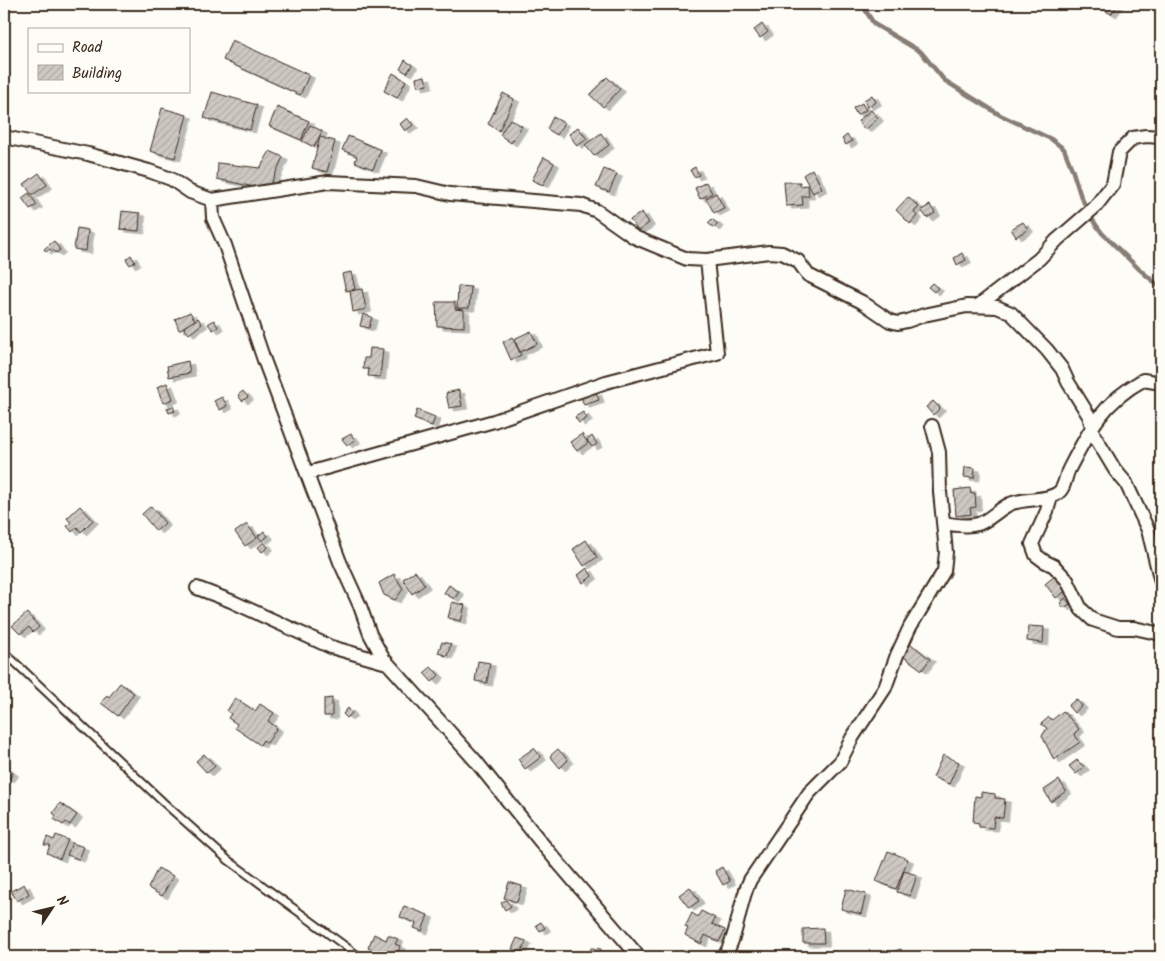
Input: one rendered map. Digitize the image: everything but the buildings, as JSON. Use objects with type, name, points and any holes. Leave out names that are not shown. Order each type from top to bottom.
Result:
[{"type":"street","points":[[979,305],[1039,259],[1057,240],[1095,207],[1113,184],[1119,152],[1132,138],[1146,136],[1161,137]]},
{"type":"street","points":[[4,137],[88,154],[149,170],[171,179],[190,192],[212,200],[328,182],[416,186],[450,194],[581,205],[597,211],[634,237],[687,259],[707,260],[769,252],[782,253],[798,261],[808,274],[862,302],[890,321],[898,323],[924,315],[967,306],[996,307],[1010,313],[1047,350],[1062,369],[1089,416],[1094,435],[1115,470],[1126,483],[1148,530],[1161,582]]},
{"type":"street","points":[[212,200],[213,218],[225,246],[264,360],[340,562],[360,606],[370,634],[387,663],[474,760],[544,846],[639,957]]},
{"type":"street","points":[[308,474],[494,421],[606,382],[717,353],[707,260]]},
{"type":"street","points":[[943,523],[979,524],[1010,504],[1028,499],[1051,497],[1060,492],[1092,425],[1110,404],[1143,380],[1161,382]]},
{"type":"street","points":[[724,957],[731,946],[745,891],[750,880],[809,793],[840,762],[852,738],[885,688],[910,627],[944,571],[946,552],[940,492],[939,452],[932,426]]},
{"type":"street","points":[[1051,497],[1047,511],[1032,544],[1036,555],[1054,566],[1067,580],[1081,609],[1093,620],[1118,628],[1134,628],[1161,634]]},
{"type":"street","points":[[197,588],[331,647],[387,663]]},
{"type":"lane","points":[[4,652],[163,802],[228,860],[360,957]]},
{"type":"waterway","points":[[866,4],[866,11],[874,24],[921,52],[944,80],[1000,115],[1051,139],[1064,149],[1081,197],[1094,222],[1102,233],[1161,288]]}]
